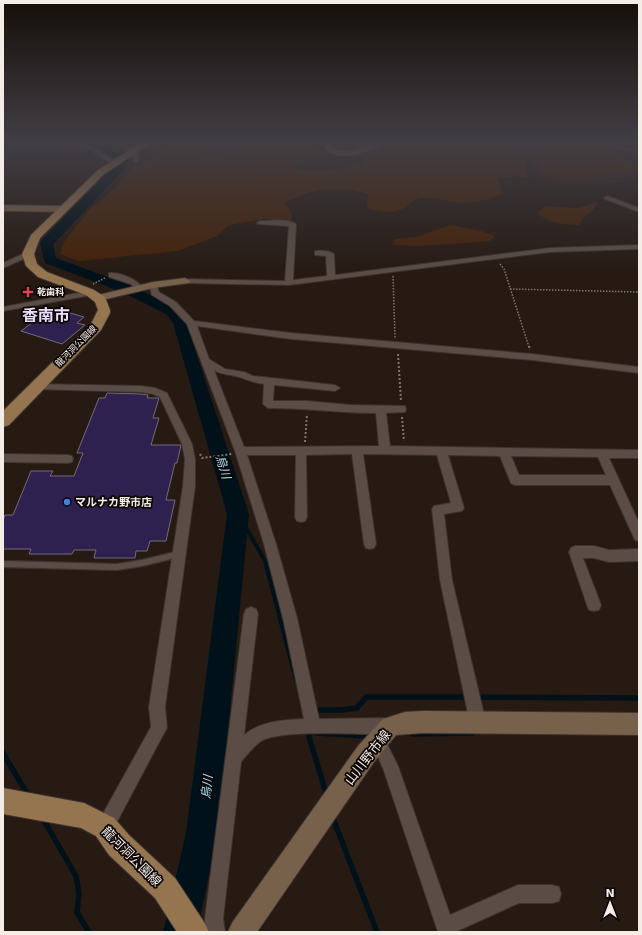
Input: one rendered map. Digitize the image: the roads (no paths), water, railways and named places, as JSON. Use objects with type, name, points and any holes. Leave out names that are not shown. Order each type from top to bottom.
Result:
[{"type":"main road","points":[[88,185],[35,237],[27,248],[25,255],[27,264],[34,272],[95,293],[185,281]]},
{"type":"main road","points":[[3,208],[64,209]]},
{"type":"main road","name":"龍河洞公園線","points":[[3,421],[96,327],[102,317],[104,305],[95,293]]},
{"type":"main road","name":"山川野市線","points":[[241,932],[362,760],[384,733],[405,723],[422,722],[639,724]]},
{"type":"main road","name":"龍河洞公園線","points":[[3,801],[84,816],[105,827],[119,845],[164,888],[194,932]]},
{"type":"street","points":[[607,198],[639,210]]},
{"type":"street","points":[[260,224],[293,224],[289,283]]},
{"type":"street","points":[[185,281],[289,283],[562,249],[639,247]]},
{"type":"street","points":[[318,253],[330,254],[331,278]]},
{"type":"street","points":[[3,266],[10,261],[25,255]]},
{"type":"street","points":[[109,276],[134,282],[139,288]]},
{"type":"street","points":[[153,285],[155,293],[173,304],[191,323],[240,452],[270,544],[290,618],[313,727]]},
{"type":"street","points":[[3,309],[95,293]]},
{"type":"street","points":[[191,323],[291,336],[532,357],[639,370]]},
{"type":"street","points":[[206,361],[223,372],[244,375],[251,379],[335,388]]},
{"type":"street","points":[[269,381],[268,404],[308,404],[350,409],[401,409]]},
{"type":"street","points":[[35,387],[141,389],[155,391],[164,395],[187,444],[190,459],[189,486],[157,707],[159,728],[105,827]]},
{"type":"street","points":[[381,409],[384,450]]},
{"type":"street","points":[[301,517],[303,450]]},
{"type":"street","points":[[357,450],[370,544]]},
{"type":"street","points":[[240,452],[384,450],[639,454]]},
{"type":"street","points":[[441,451],[458,508],[438,509],[446,580],[478,723]]},
{"type":"street","points":[[503,451],[515,480],[614,480]]},
{"type":"street","points":[[602,453],[639,536]]},
{"type":"street","points":[[3,458],[68,459]]},
{"type":"street","points":[[594,605],[575,552],[594,552],[609,556],[639,555]]},
{"type":"street","points":[[215,932],[214,918],[232,760],[251,614]]},
{"type":"street","points":[[232,760],[244,746],[260,733],[279,729],[313,727],[384,733],[390,766],[444,930],[518,894],[552,894]]},
{"type":"lane","points":[[3,564],[117,567],[142,563],[179,554]]},
{"type":"waterway","name":"烏川","points":[[103,185],[46,244],[50,260],[127,289],[171,311],[180,322],[238,514],[202,833],[180,932]]},
{"type":"waterway","points":[[238,514],[265,561],[296,680]]},
{"type":"waterway","points":[[317,710],[342,710],[357,708],[366,697],[469,697]]},
{"type":"waterway","points":[[475,697],[639,698]]},
{"type":"waterway","points":[[311,733],[308,733],[325,790]]},
{"type":"waterway","points":[[317,733],[366,736]]},
{"type":"waterway","points":[[412,734],[472,733]]},
{"type":"waterway","points":[[3,753],[29,797]]},
{"type":"waterway","points":[[42,817],[76,876],[79,894],[77,913],[89,932]]},
{"type":"waterway","points":[[334,821],[377,932]]},
{"type":"place","name":"乾歯科","points":[[28,292]]},
{"type":"place","name":"マルナカ野市店","points":[[67,502]]},
{"type":"district","name":"香南市","points":[[46,315]]}]
